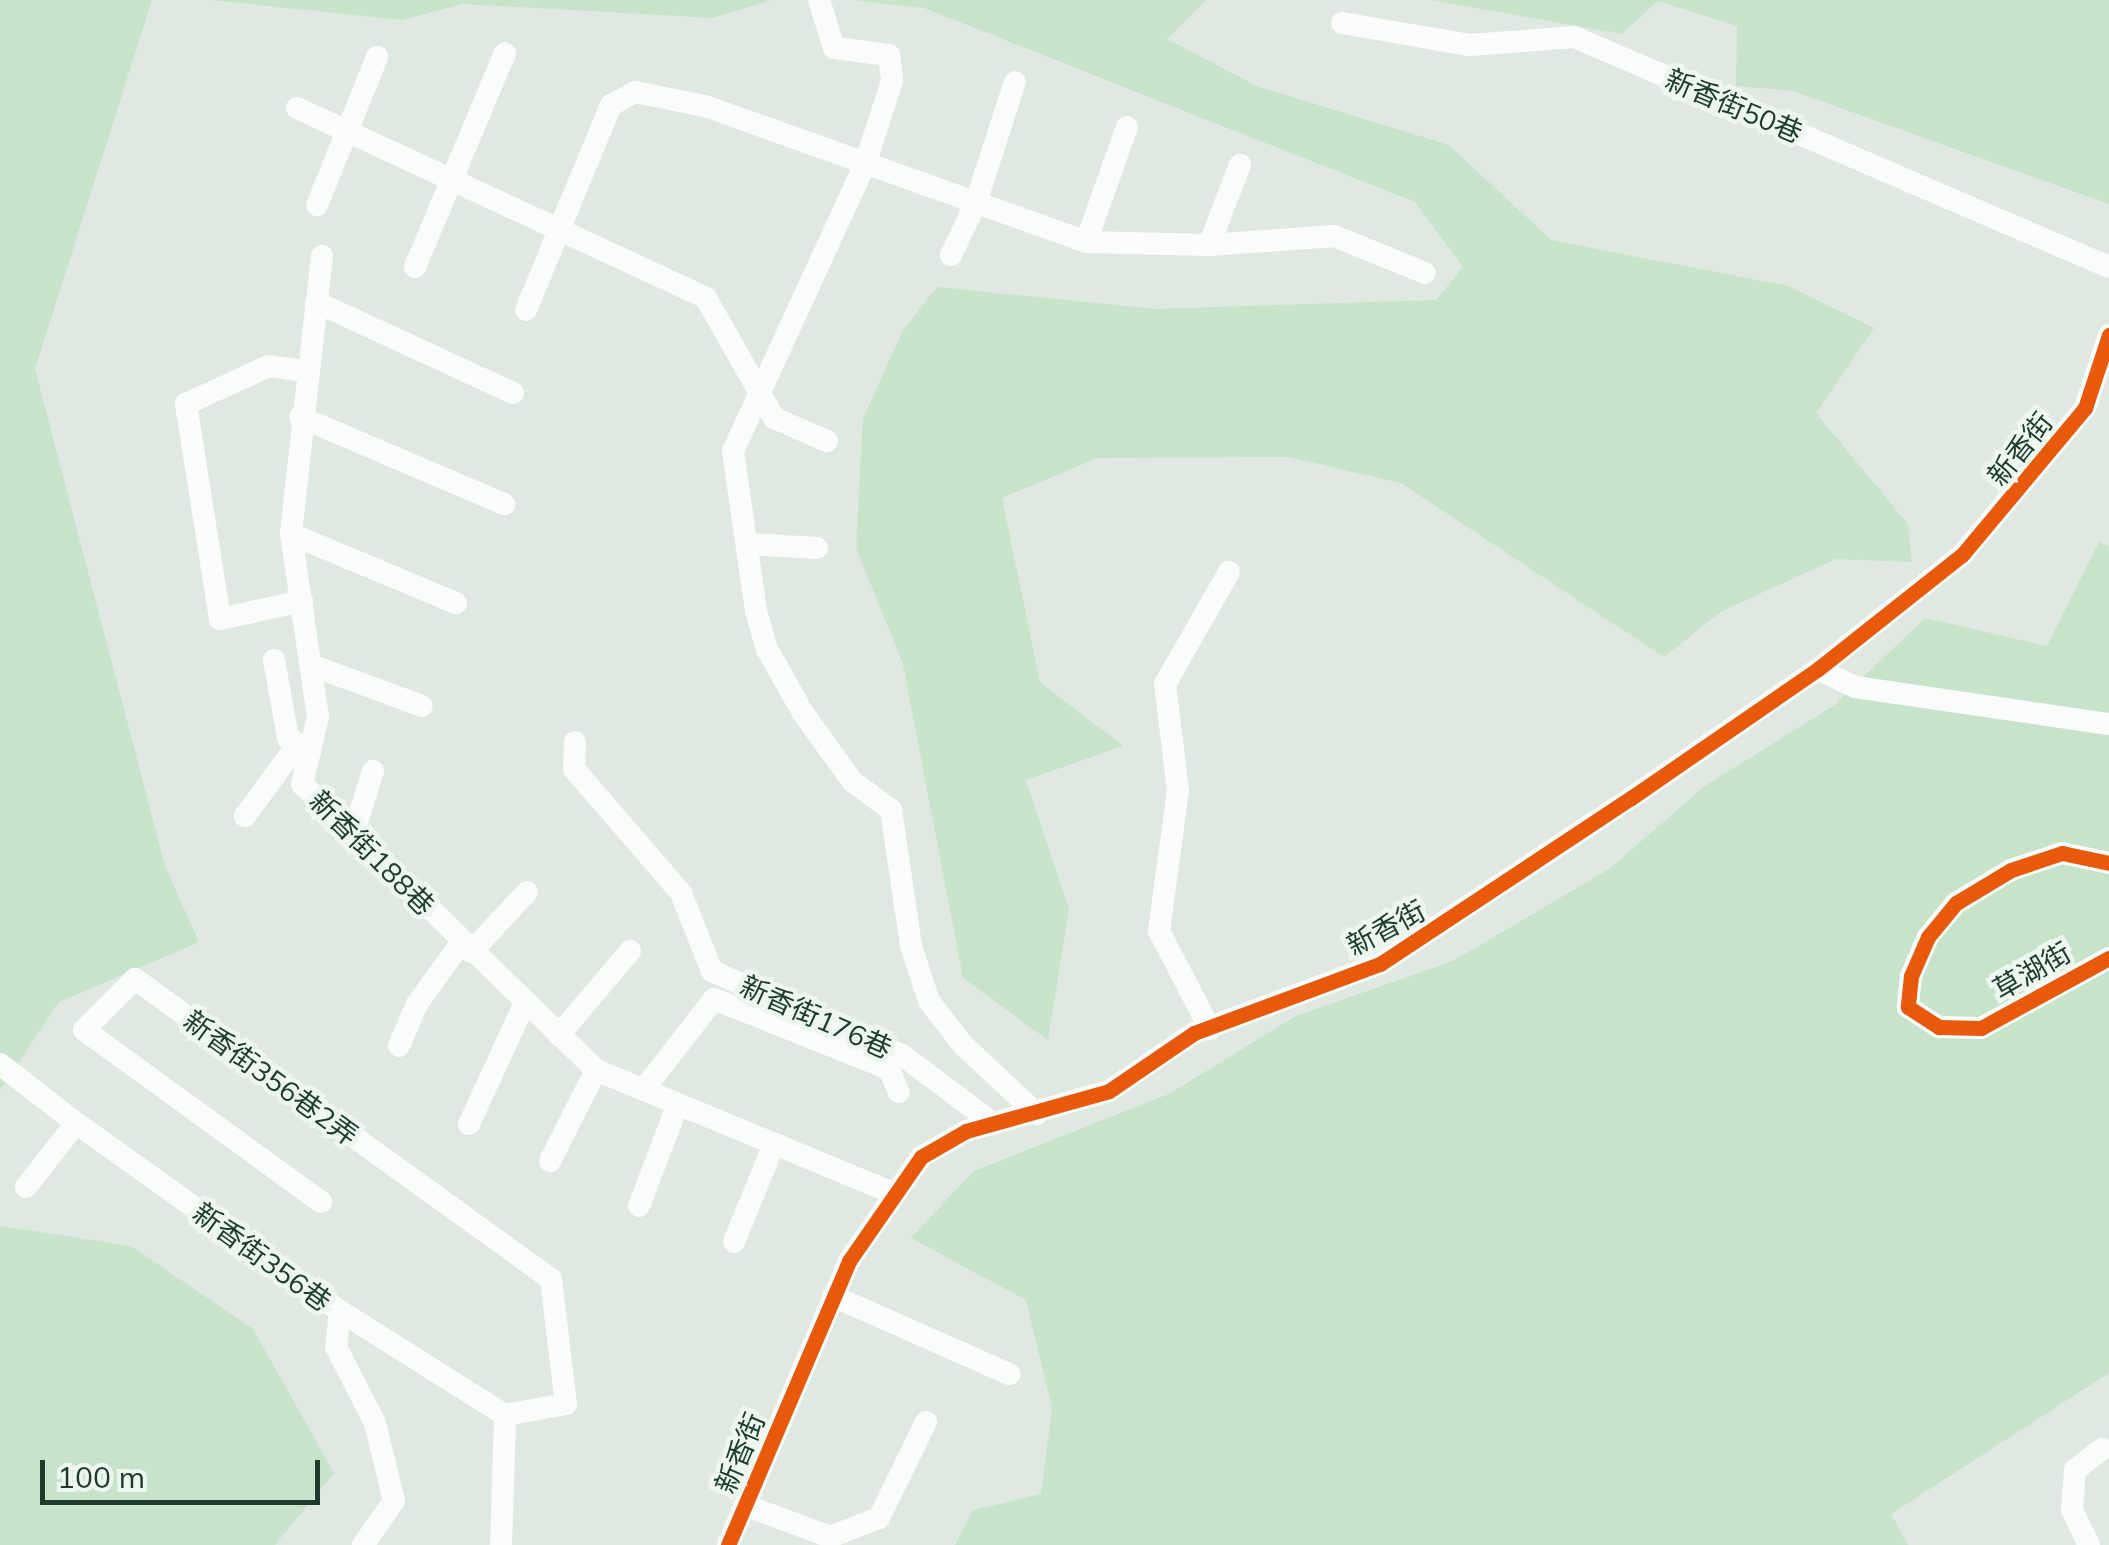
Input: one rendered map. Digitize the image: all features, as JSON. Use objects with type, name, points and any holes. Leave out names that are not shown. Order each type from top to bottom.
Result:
[{"type":"street","points":[[819,0],[834,48],[889,55],[892,82],[864,164],[762,394],[742,420],[734,450],[767,650],[852,782],[891,810],[910,946],[928,1001],[962,1046],[1037,1114]]},
{"type":"street","name":"新香街50巷","points":[[1342,23],[1470,45],[1574,37],[2109,267]]},
{"type":"street","points":[[415,267],[450,176],[506,54]]},
{"type":"street","points":[[317,205],[345,125],[377,57]]},
{"type":"street","points":[[952,255],[975,205],[1015,82]]},
{"type":"street","points":[[526,310],[612,105],[636,92],[706,106],[1086,242],[1210,245],[1334,236],[1425,273]]},
{"type":"street","points":[[298,108],[345,125],[706,298],[774,418],[827,441]]},
{"type":"street","points":[[1086,242],[1127,127]]},
{"type":"street","points":[[1210,245],[1240,165]]},
{"type":"street","name":"新香街188巷","points":[[322,256],[300,418],[291,534],[318,717],[302,784],[466,948],[596,1070],[891,1192]]},
{"type":"street","points":[[316,302],[513,392]]},
{"type":"street","name":"新香街","points":[[728,1545],[834,1296],[891,1192],[921,1156],[966,1130],[1037,1114],[1109,1091],[1194,1033],[1380,964],[1818,669],[1962,556],[2002,512],[2085,408],[2109,335]]},
{"type":"street","points":[[302,601],[220,619],[186,404],[269,366],[306,371]]},
{"type":"street","points":[[300,418],[504,504]]},
{"type":"street","points":[[291,534],[456,603]]},
{"type":"street","points":[[748,544],[818,548]]},
{"type":"street","points":[[1210,1029],[1159,930],[1178,791],[1165,684],[1230,572]]},
{"type":"street","points":[[274,660],[288,738],[310,751]]},
{"type":"street","points":[[312,666],[422,706]]},
{"type":"street","points":[[1818,669],[1854,686],[2109,724]]},
{"type":"street","name":"新香街176巷","points":[[575,742],[574,769],[682,893],[712,972],[902,1055],[994,1124]]},
{"type":"street","points":[[245,816],[289,756],[310,751]]},
{"type":"street","points":[[354,832],[373,771]]},
{"type":"street","name":"草湖街","points":[[2109,863],[2062,853],[2011,870],[1956,903],[1928,937],[1911,976],[1908,1007],[1939,1027],[1982,1028],[2109,958]]},
{"type":"street","points":[[399,1046],[417,1004],[466,948],[527,892]]},
{"type":"street","points":[[559,1034],[630,951]]},
{"type":"street","name":"新香街356巷2弄","points":[[321,1202],[84,1030],[134,980],[551,1279],[566,1404],[505,1415]]},
{"type":"street","points":[[644,1089],[714,998],[888,1069],[898,1092]]},
{"type":"street","points":[[469,1124],[525,1003]]},
{"type":"street","name":"新香街356巷","points":[[0,1064],[21,1084],[340,1311],[336,1347],[375,1422],[394,1501],[363,1545]]},
{"type":"street","points":[[550,1162],[596,1070]]},
{"type":"street","points":[[640,1206],[678,1104]]},
{"type":"street","points":[[26,1186],[76,1123]]},
{"type":"street","points":[[734,1242],[774,1144]]},
{"type":"street","points":[[834,1296],[1009,1374]]},
{"type":"street","points":[[340,1311],[505,1415],[501,1545]]},
{"type":"street","points":[[745,1505],[830,1538],[878,1518],[926,1422]]},
{"type":"street","points":[[2089,1545],[2072,1510],[2076,1470],[2102,1449]]},
{"type":"green space","points":[[0,0],[152,0],[35,369],[165,866],[199,942],[59,1002],[0,1090]]},
{"type":"green space","points":[[210,0],[771,0],[713,18],[462,4],[402,20]]},
{"type":"green space","points":[[852,0],[1206,0],[1167,39],[1259,87],[1449,145],[1551,240],[1788,286],[1874,328],[1816,413],[1908,524],[1912,562],[1836,559],[1722,611],[1664,657],[1401,483],[1288,457],[1097,458],[1002,498],[1040,682],[1123,746],[1026,780],[1069,909],[1048,1040],[963,978],[903,664],[856,548],[863,419],[902,332],[937,287],[1154,309],[1436,300],[1463,267],[1415,202],[924,8]]},
{"type":"green space","points":[[1431,0],[2109,0],[2109,204],[1793,91],[1736,86],[1737,26],[1658,1],[1622,34]]},
{"type":"green space","points":[[2099,542],[2109,547],[2109,1373],[1891,1514],[1908,1545],[955,1545],[973,1510],[1041,1494],[1052,1408],[1026,1300],[911,1238],[974,1171],[1169,1094],[1296,1016],[1453,961],[1609,869],[1705,786],[1833,706],[1925,618],[2047,646]]},
{"type":"green space","points":[[0,1226],[131,1246],[253,1329],[334,1473],[275,1545],[0,1545]]},
{"type":"cycle path","points":[[728,1545],[849,1261],[921,1157],[966,1131],[1109,1091],[1194,1033],[1380,964],[1818,669],[1962,555],[2085,408],[2109,335]]},
{"type":"cycle path","points":[[2109,863],[2062,853],[2011,870],[1956,903],[1928,937],[1911,976],[1908,1007],[1939,1027],[1981,1028],[2109,958]]}]
